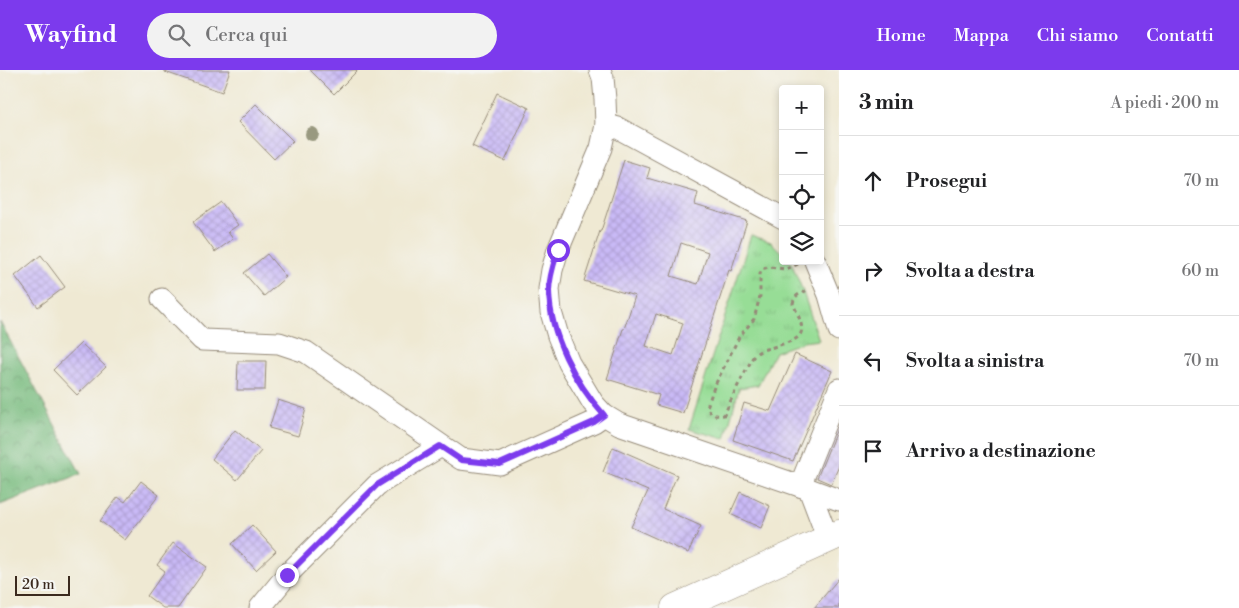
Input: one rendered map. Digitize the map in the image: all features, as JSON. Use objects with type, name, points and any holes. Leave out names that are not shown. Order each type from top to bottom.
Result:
[{"type":"main road","points":[[675,608],[833,537]]},
{"type":"street","points":[[600,70],[603,78],[606,125],[601,148],[558,250],[549,289],[551,312],[569,363],[593,403],[604,415],[619,424],[839,500]]},
{"type":"street","points":[[606,125],[618,128],[779,216]]},
{"type":"street","points":[[817,265],[829,295],[839,330]]},
{"type":"street","points":[[162,299],[202,340],[280,343],[306,352],[461,460],[500,464],[594,422],[604,415]]},
{"type":"street","points":[[833,537],[805,487],[839,389]]},
{"type":"street","points":[[260,608],[287,575],[377,485],[440,446]]},
{"type":"path","points":[[795,265],[786,269],[768,267],[762,269],[760,274],[760,296],[754,318],[739,337],[714,387],[707,407],[710,413],[715,416],[724,415],[740,379],[755,354],[798,337],[802,332],[802,325],[793,304],[795,296],[824,282]]},
{"type":"green space","points":[[751,235],[771,242],[779,250],[779,265],[792,265],[819,340],[803,342],[775,352],[758,385],[739,388],[725,439],[689,429]]},
{"type":"green space","points":[[0,322],[81,474],[0,505]]},
{"type":"building","points":[[165,70],[230,70],[222,92],[165,72]]},
{"type":"building","points":[[310,70],[358,70],[334,94]]},
{"type":"building","points":[[497,93],[529,108],[505,161],[472,146]]},
{"type":"building","points":[[256,104],[293,141],[274,159],[238,122]]},
{"type":"building","points":[[624,160],[650,168],[647,178],[698,193],[695,205],[747,221],[731,271],[729,270],[683,413],[656,405],[659,395],[607,379],[635,296],[584,281]],"holes":[[[681,243],[708,252],[698,284],[671,276]],[[656,314],[683,323],[673,355],[646,346]]]},
{"type":"building","points":[[221,202],[238,225],[228,232],[233,239],[215,252],[193,222]]},
{"type":"building","points":[[267,254],[286,277],[264,296],[244,273]]},
{"type":"building","points":[[41,255],[65,287],[38,307],[15,276]]},
{"type":"building","points":[[81,343],[106,367],[77,395],[53,370]]},
{"type":"building","points":[[795,354],[832,371],[793,461],[733,440],[744,403],[770,411]]},
{"type":"building","points":[[238,361],[266,361],[265,390],[237,390]]},
{"type":"building","points":[[278,400],[306,409],[298,436],[269,428]]},
{"type":"building","points":[[839,424],[839,466],[831,484],[817,478]]},
{"type":"building","points":[[235,430],[261,451],[237,480],[212,459]]},
{"type":"building","points":[[613,447],[677,475],[663,509],[701,526],[688,553],[631,527],[648,491],[603,472]]},
{"type":"building","points":[[141,481],[159,495],[125,540],[100,521],[118,497],[125,502]]},
{"type":"building","points":[[740,492],[770,506],[761,528],[730,514]]},
{"type":"building","points":[[252,525],[276,551],[256,570],[232,544]]},
{"type":"building","points":[[173,543],[207,567],[178,608],[163,608],[147,596],[165,571],[157,565]]},
{"type":"building","points":[[839,578],[839,608],[814,608]]},
{"type":"route","points":[[287,575],[377,485],[440,446],[461,460],[500,464],[594,422],[604,415],[593,403],[569,363],[551,312],[549,289],[558,250]]}]
